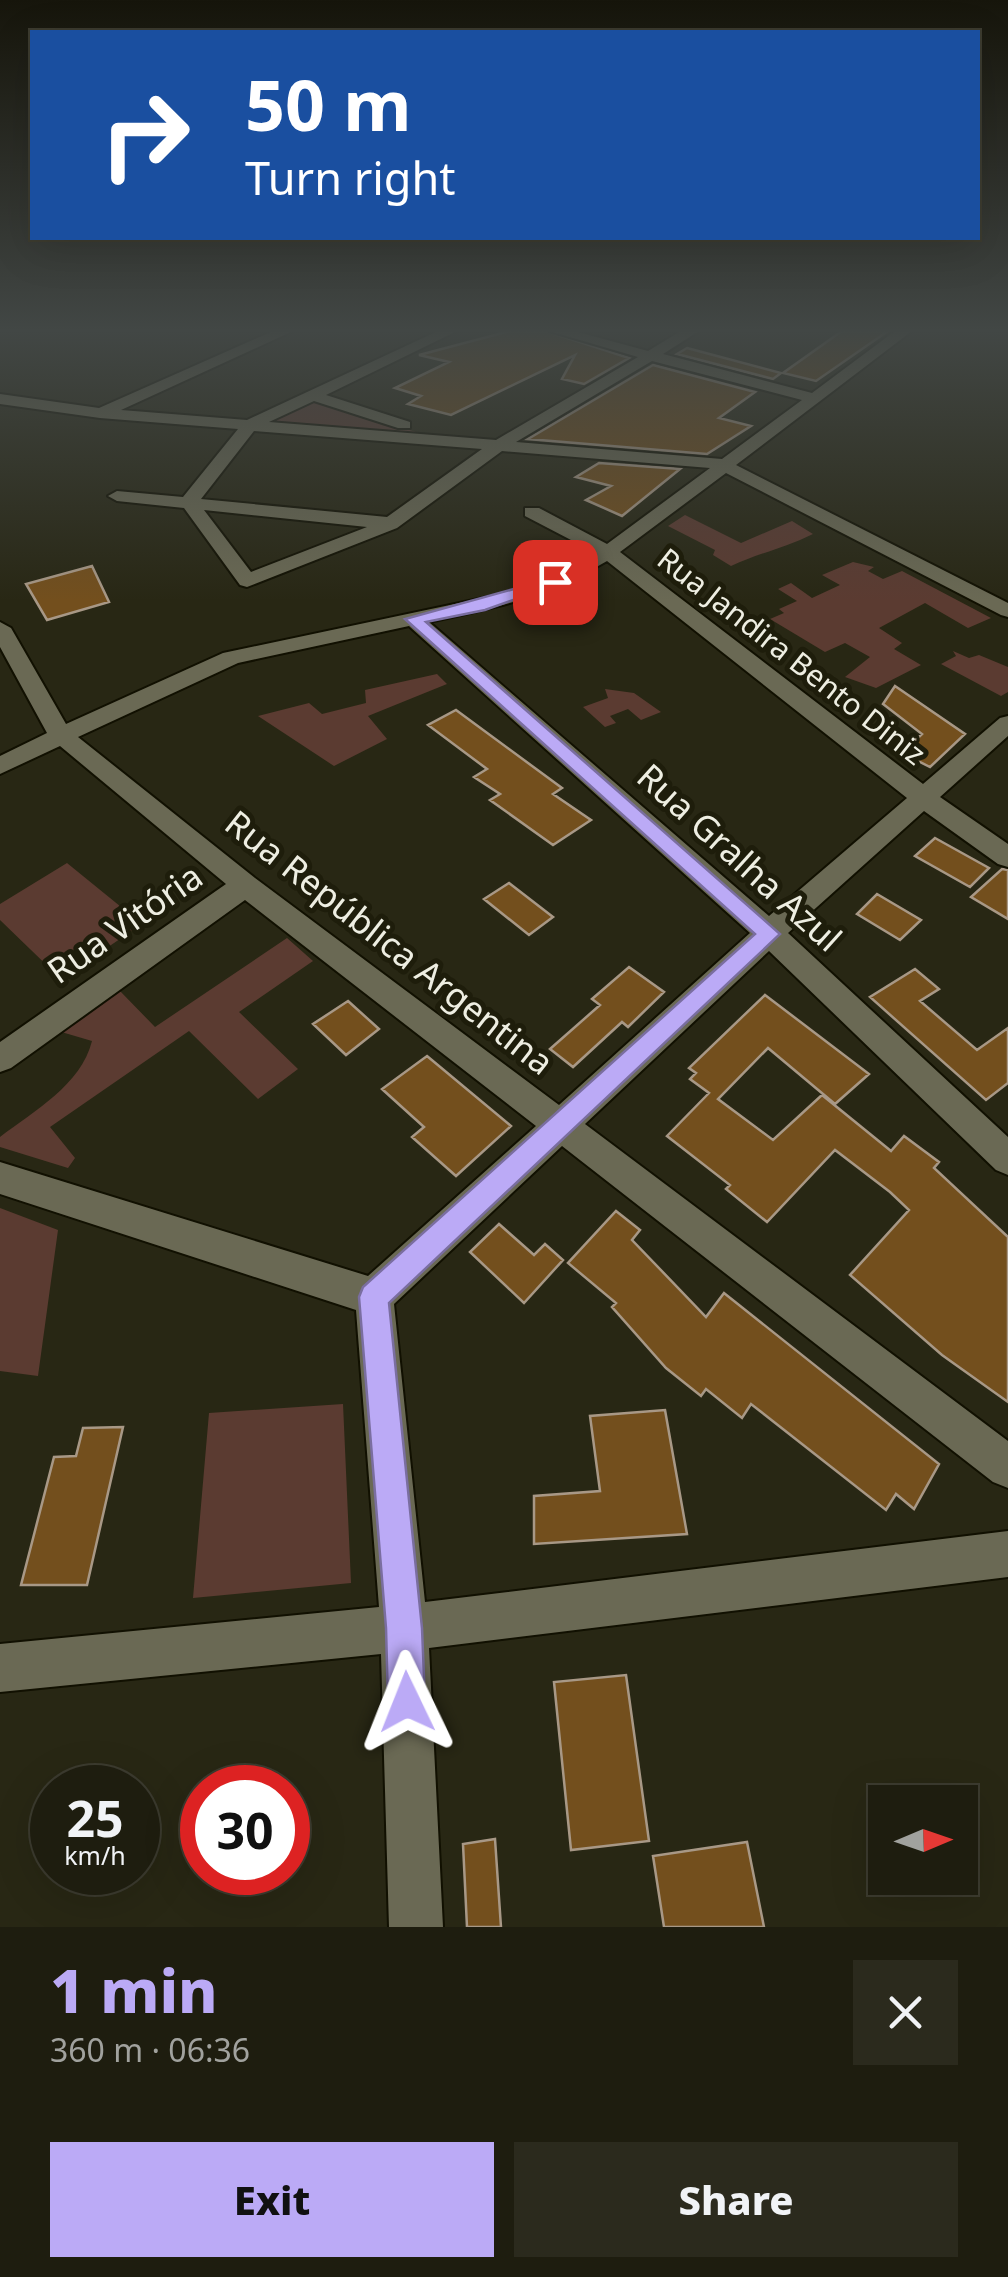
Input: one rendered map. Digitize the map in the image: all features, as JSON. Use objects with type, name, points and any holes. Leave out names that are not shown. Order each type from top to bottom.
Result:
[{"type":"street","points":[[208,421],[722,464],[1008,611]]},
{"type":"street","points":[[189,502],[250,424],[256,421]]},
{"type":"street","points":[[390,421],[454,442]]},
{"type":"street","points":[[189,502],[247,581],[390,524],[498,446],[540,421]]},
{"type":"street","points":[[0,766],[60,734],[231,658],[516,597],[555,582],[608,552],[781,421]]},
{"type":"street","points":[[117,496],[390,524]]},
{"type":"street","name":"Rua Jandira Bento Diniz","points":[[532,512],[608,552],[924,798],[1008,857]]},
{"type":"street","name":"Rua Gralha Azul","points":[[414,619],[769,934],[1008,1159]]},
{"type":"street","name":"Rua República Argentina","points":[[0,628],[60,734],[245,884],[1008,1467]]},
{"type":"street","points":[[374,1297],[769,934],[1008,723]]},
{"type":"street","name":"Rua Vitória","points":[[0,1058],[245,884]]},
{"type":"street","points":[[0,1178],[374,1297]]},
{"type":"street","points":[[374,1297],[404,1628],[416,1927]]},
{"type":"street","points":[[0,1668],[404,1628],[1008,1554]]},
{"type":"shaded area","points":[[381,421],[432,438],[262,424]]},
{"type":"shaded area","points":[[685,515],[741,543],[792,521],[813,534],[731,566],[713,555],[715,550],[668,526]]},
{"type":"shaded area","points":[[853,562],[874,567],[868,571],[883,579],[902,571],[991,618],[968,628],[925,603],[879,628],[902,643],[894,649],[921,665],[876,688],[845,677],[870,657],[845,643],[825,652],[770,619],[784,613],[779,609],[797,601],[778,589],[791,583],[812,598],[840,585],[822,575]]},
{"type":"shaded area","points":[[953,651],[969,658],[979,655],[1008,667],[1008,692],[1001,696],[941,664],[956,656]]},
{"type":"shaded area","points":[[437,674],[447,684],[368,716],[387,739],[334,766],[258,716],[309,703],[322,714],[366,703],[365,690]]},
{"type":"shaded area","points":[[605,689],[634,693],[661,712],[641,720],[628,709],[610,716],[616,723],[605,727],[583,707],[608,698]]},
{"type":"shaded area","points":[[67,863],[142,924],[61,979],[0,920],[0,904]]},
{"type":"shaded area","points":[[287,938],[313,961],[239,1012],[298,1069],[258,1099],[189,1031],[50,1127],[75,1158],[68,1168],[0,1147],[0,1137],[55,1096],[86,1057],[92,1041],[58,1031],[120,991],[155,1027]]},
{"type":"shaded area","points":[[0,1208],[58,1230],[38,1376],[0,1371]]},
{"type":"shaded area","points":[[343,1404],[351,1583],[193,1598],[209,1413]]},
{"type":"building","points":[[559,421],[731,421],[751,426],[707,454],[528,439]]},
{"type":"building","points":[[599,463],[680,469],[622,516],[586,500],[611,486],[576,477]]},
{"type":"building","points":[[92,566],[109,602],[47,620],[26,584]]},
{"type":"building","points":[[895,686],[965,734],[930,767],[902,753],[922,734],[883,704]]},
{"type":"building","points":[[456,710],[562,788],[553,794],[591,820],[553,845],[490,800],[500,794],[474,777],[487,769],[428,725]]},
{"type":"building","points":[[935,838],[989,868],[970,887],[915,856]]},
{"type":"building","points":[[1002,869],[1008,870],[1008,919],[971,897]]},
{"type":"building","points":[[509,883],[553,917],[529,935],[484,899]]},
{"type":"building","points":[[877,894],[921,920],[900,940],[857,914]]},
{"type":"building","points":[[629,967],[664,992],[628,1027],[622,1022],[573,1067],[550,1049],[600,1005],[592,999]]},
{"type":"building","points":[[915,969],[939,989],[920,1001],[977,1050],[1008,1028],[1008,1083],[986,1100],[870,997]]},
{"type":"building","points":[[765,995],[869,1074],[835,1104],[768,1048],[718,1099],[773,1140],[822,1095],[891,1151],[904,1136],[939,1162],[934,1168],[1008,1237],[1008,1402],[942,1355],[850,1275],[909,1210],[890,1192],[835,1150],[767,1222],[726,1189],[730,1185],[667,1136],[709,1093],[690,1079],[696,1073],[689,1068]]},
{"type":"building","points":[[348,1001],[379,1029],[346,1055],[313,1024]]},
{"type":"building","points":[[427,1056],[511,1126],[456,1176],[412,1137],[424,1127],[382,1089]]},
{"type":"building","points":[[616,1211],[640,1230],[632,1240],[706,1317],[724,1293],[939,1464],[914,1509],[896,1494],[886,1510],[751,1404],[742,1418],[706,1389],[701,1396],[666,1368],[612,1307],[616,1303],[568,1263]]},
{"type":"building","points":[[499,1224],[534,1255],[545,1244],[563,1260],[524,1303],[470,1252]]},
{"type":"building","points":[[665,1410],[687,1534],[534,1544],[534,1496],[600,1491],[590,1416]]},
{"type":"building","points":[[123,1427],[87,1585],[21,1585],[54,1457],[76,1456],[83,1428]]},
{"type":"building","points":[[626,1675],[649,1841],[571,1850],[554,1682]]},
{"type":"building","points":[[495,1839],[501,1927],[467,1927],[463,1844]]},
{"type":"building","points":[[747,1842],[764,1927],[664,1927],[653,1856]]},
{"type":"route","points":[[407,1702],[404,1628],[374,1297],[769,934],[414,619],[516,597],[555,582]]}]
